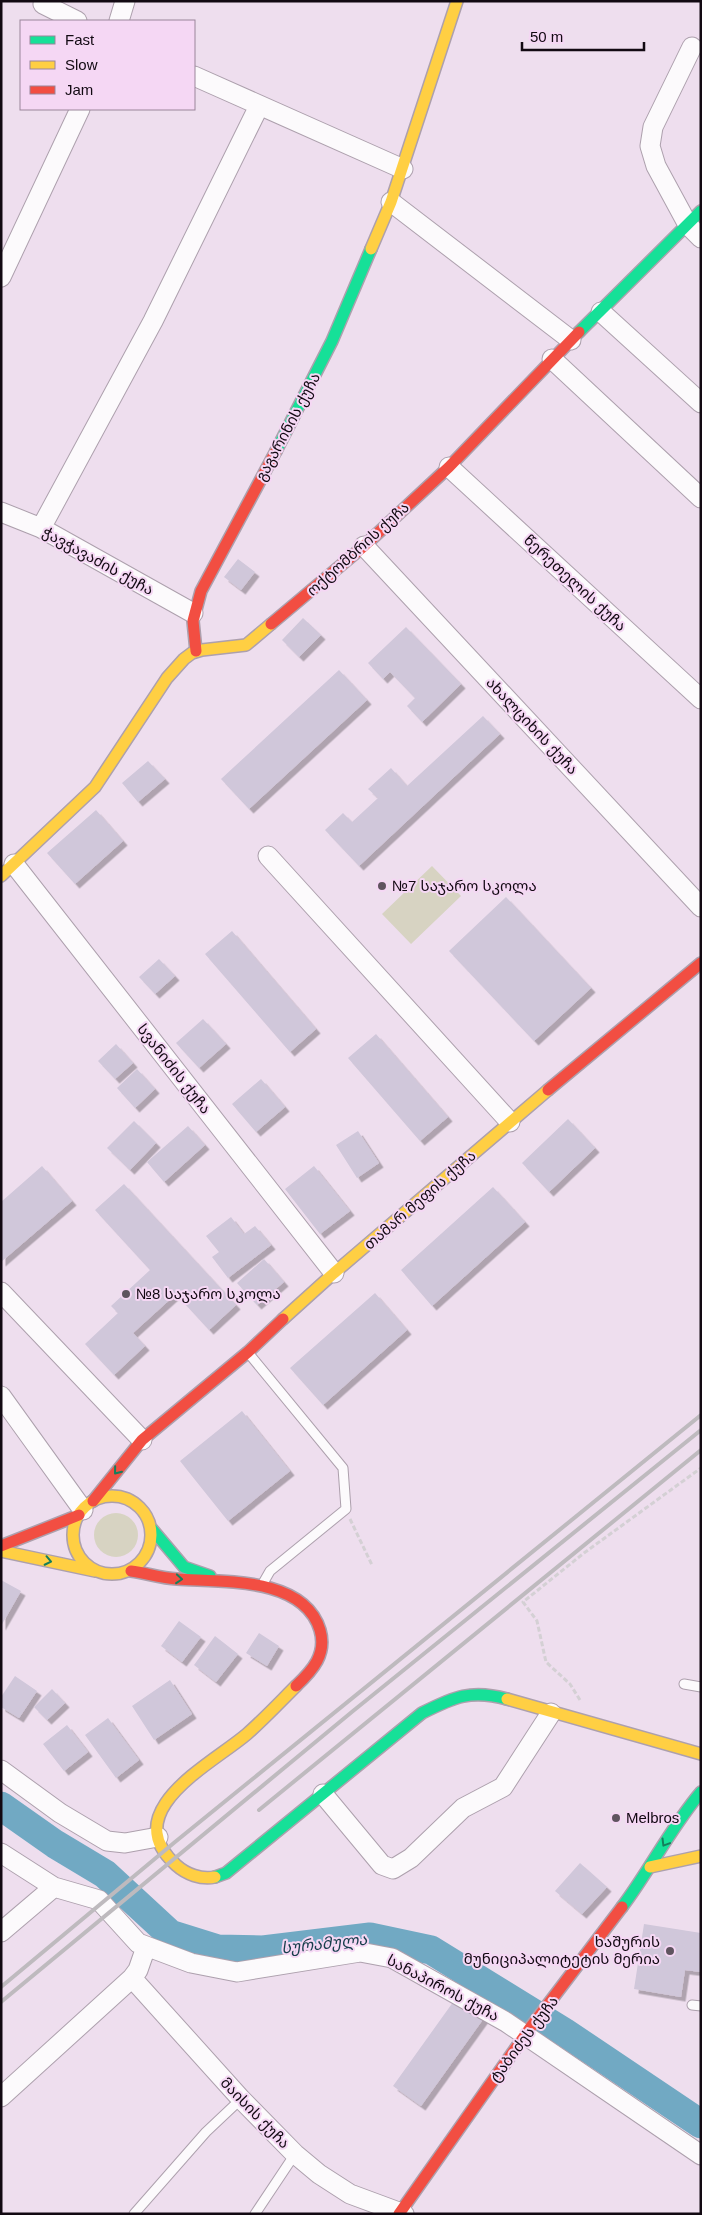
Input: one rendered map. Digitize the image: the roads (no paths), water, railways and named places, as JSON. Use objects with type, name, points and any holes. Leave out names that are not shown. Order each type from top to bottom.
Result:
[{"type":"street","points":[[119,20],[125,1]]},
{"type":"street","name":"გაგარინის ქუჩა","points":[[196,651],[191,626],[193,613],[201,591],[302,404],[332,341],[391,202],[457,1]]},
{"type":"street","points":[[42,4],[75,20]]},
{"type":"street","points":[[692,47],[653,127],[650,146],[656,166],[694,232]]},
{"type":"street","points":[[195,76],[403,168]]},
{"type":"street","points":[[41,528],[153,321],[259,106]]},
{"type":"street","points":[[1,277],[80,110]]},
{"type":"street","points":[[391,202],[571,340]]},
{"type":"street","name":"ოქტომბრის ქუჩა","points":[[196,651],[238,648],[246,645],[364,546],[449,467],[571,340],[694,232],[701,212]]},
{"type":"street","points":[[601,312],[701,403]]},
{"type":"street","points":[[552,359],[701,498]]},
{"type":"street","name":"წერეთელის ქუჩა","points":[[449,467],[701,699]]},
{"type":"street","name":"ჭავჭავაძის ქუჩა","points":[[1,512],[41,528],[193,613]]},
{"type":"street","name":"ახალციხის ქუჩა","points":[[364,546],[701,906]]},
{"type":"street","points":[[8,870],[95,787],[168,678],[180,662],[196,651]]},
{"type":"street","points":[[268,856],[510,1122]]},
{"type":"street","name":"სვანიძის ქუჩა","points":[[8,870],[334,1273]]},
{"type":"street","name":"თამარ მეფის ქუჩა","points":[[85,1508],[142,1440],[248,1352],[334,1273],[510,1122],[701,963]]},
{"type":"street","points":[[1,1292],[142,1440],[137,1463]]},
{"type":"street","points":[[1,1396],[85,1508]]},
{"type":"street","points":[[138,1489],[140,1508]]},
{"type":"street","points":[[1,1546],[106,1497],[119,1497],[131,1500],[140,1508],[148,1518],[152,1529],[184,1567],[228,1582]]},
{"type":"street","points":[[85,1508],[74,1527],[73,1540],[77,1553],[84,1563],[95,1571]]},
{"type":"street","points":[[1,1551],[107,1574],[119,1574],[131,1570],[148,1553],[152,1529]]},
{"type":"street","points":[[131,1570],[174,1579],[228,1582],[284,1593],[302,1602],[312,1612],[320,1628],[322,1643],[320,1657],[314,1670],[247,1734],[172,1793],[163,1805],[157,1820],[158,1837],[165,1854],[176,1866],[191,1875],[209,1879],[226,1873],[422,1713],[454,1697],[489,1694],[687,1750],[698,1758]]},
{"type":"street","points":[[323,1794],[382,1865],[393,1869],[411,1858],[463,1808],[503,1787],[551,1713]]},
{"type":"street","points":[[1,1770],[60,1813],[107,1841],[125,1843],[158,1837]]},
{"type":"street","name":"ტაბიძეს ქუჩა","points":[[401,2213],[527,2032],[562,1988],[650,1867],[684,1812],[701,1792]]},
{"type":"street","name":"სანაპიროს ქუჩა","points":[[1,1853],[54,1887],[99,1900],[138,1942],[146,1947],[190,1963],[237,1972],[360,1952],[392,1958],[527,2032],[701,2155]]},
{"type":"street","points":[[650,1867],[701,1856]]},
{"type":"street","points":[[1,1932],[54,1887]]},
{"type":"street","points":[[1,2097],[132,1978],[138,1970],[146,1947]]},
{"type":"street","name":"მაისის ქუჩა","points":[[132,1978],[240,2099],[294,2154],[319,2174],[350,2194],[401,2213]]},
{"type":"lane","points":[[248,1352],[343,1468],[346,1509],[270,1571],[261,1587]]},
{"type":"lane","points":[[684,1684],[701,1688]]},
{"type":"lane","points":[[134,2214],[206,2132],[240,2099]]},
{"type":"lane","points":[[255,2214],[294,2154]]},
{"type":"waterway","name":"სურამულა","points":[[1,1806],[55,1844],[105,1874],[170,1934],[218,1949],[263,1950],[370,1937],[431,1950],[564,2032],[701,2124]]},
{"type":"railway","points":[[1,1987],[175,1842],[701,1415]]},
{"type":"railway","points":[[1,2002],[353,1711],[701,1430]]},
{"type":"railway","points":[[259,1810],[701,1450]]},
{"type":"place","name":"№7 საჯარო სკოლა","points":[[382,886]]},
{"type":"place","name":"№8 საჯარო სკოლა","points":[[126,1294]]},
{"type":"place","name":"Melbros","points":[[616,1818]]},
{"type":"place","name":"ხაშურის მუნიციპალიტეტის მერია","points":[[670,1951]]}]
